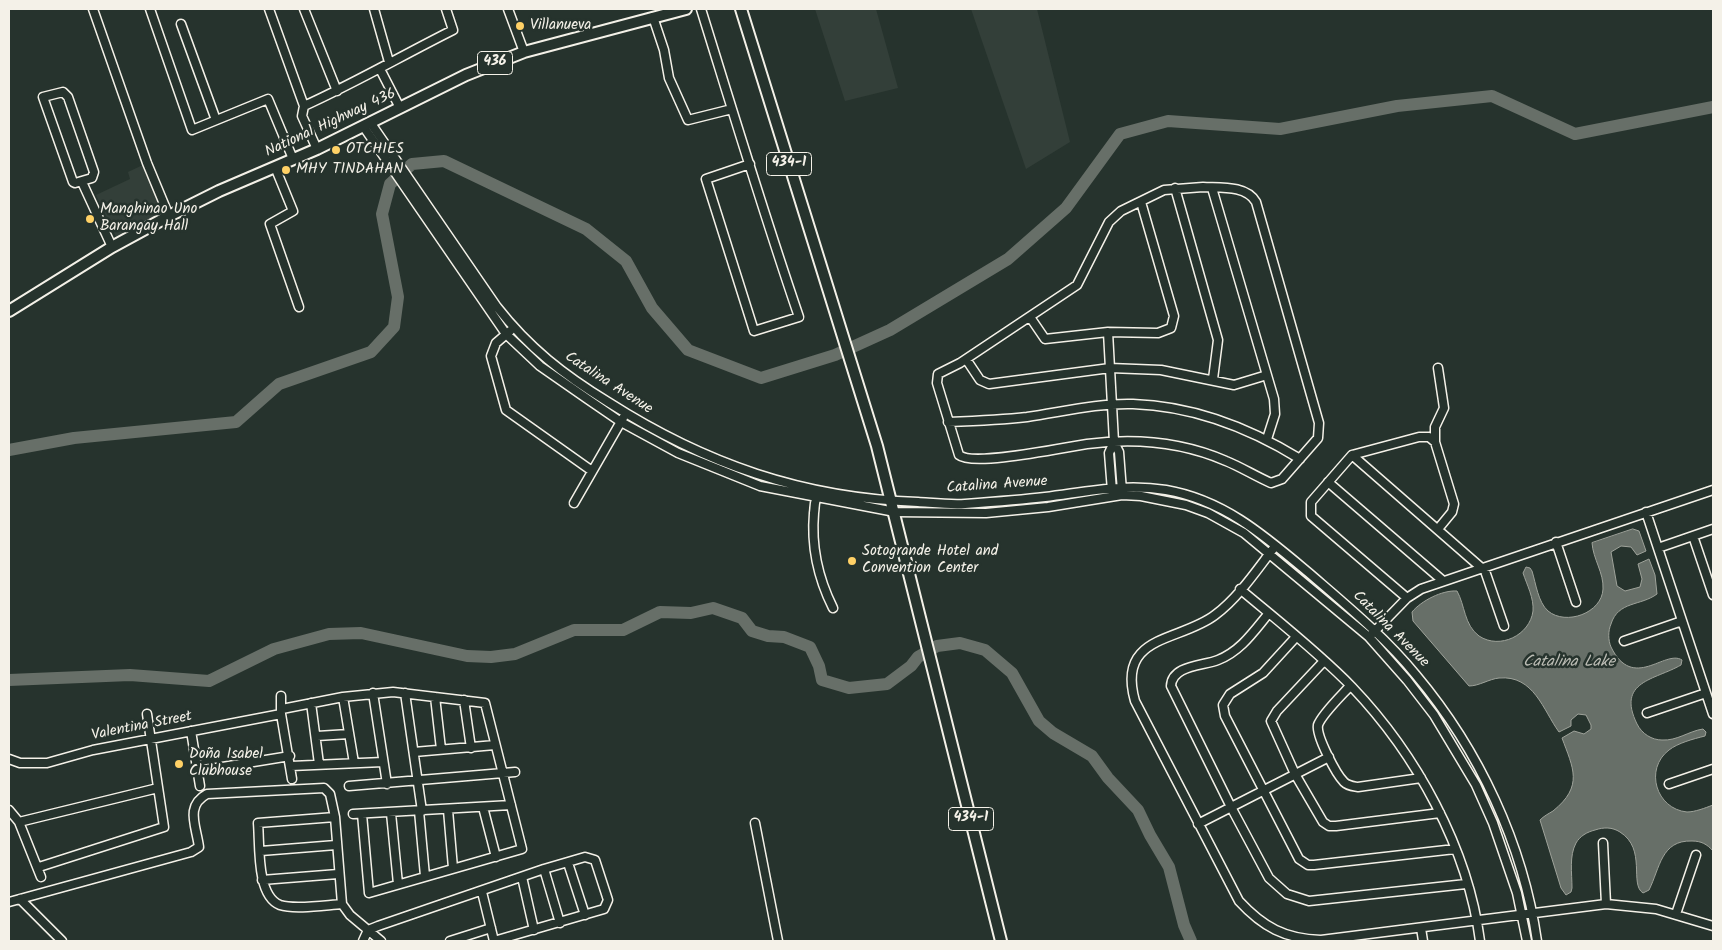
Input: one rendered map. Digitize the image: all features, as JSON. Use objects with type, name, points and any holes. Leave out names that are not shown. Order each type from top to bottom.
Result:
[{"type":"main road","name":"National Highway 436","points":[[9,311],[112,247],[169,216],[317,149],[474,72],[524,52],[686,9]]},
{"type":"main road","name":"434-1","points":[[741,9],[862,398],[892,501],[1001,941]]},
{"type":"street","points":[[93,9],[147,163],[169,216]]},
{"type":"street","points":[[150,9],[192,130],[268,100],[293,159]]},
{"type":"street","points":[[269,9],[304,106],[302,116],[317,149]]},
{"type":"street","points":[[304,9],[337,91]]},
{"type":"street","points":[[374,9],[389,62]]},
{"type":"street","points":[[304,106],[337,91],[453,30],[446,9]]},
{"type":"street","points":[[508,9],[524,52]]},
{"type":"street","points":[[702,9],[732,110],[750,164],[799,317],[754,331],[706,179],[750,164]]},
{"type":"street","points":[[654,17],[664,50],[669,78],[688,120],[732,110]]},
{"type":"street","points":[[181,24],[216,120]]},
{"type":"street","points":[[380,69],[400,108]]},
{"type":"street","points":[[64,92],[68,97],[94,172],[92,178],[82,182],[73,182],[43,97],[64,92]]},
{"type":"street","name":"Catalina Avenue","points":[[367,124],[415,194],[513,328],[545,360],[626,414],[682,445],[712,459],[763,477],[821,492],[892,501],[962,504],[1046,497],[1112,488],[1166,499],[1208,512],[1244,534],[1372,634],[1434,715],[1476,785],[1505,853],[1522,914],[1527,941]]},
{"type":"street","points":[[275,167],[293,211],[270,224],[299,307]]},
{"type":"street","points":[[82,182],[112,247]]},
{"type":"street","points":[[1175,188],[1218,340],[1213,379]]},
{"type":"street","points":[[1175,188],[1212,188],[1244,191],[1251,195],[1256,202],[1320,423],[1319,436],[1300,459],[1282,479],[1270,483],[1224,460],[1184,448],[1140,442],[1114,442],[1008,456],[965,459],[956,452],[937,377],[1078,285],[1109,222],[1121,211],[1164,190],[1175,188]]},
{"type":"street","points":[[1212,188],[1275,408],[1267,439]]},
{"type":"street","name":"Catalina Avenue","points":[[415,194],[506,334],[540,366],[622,422],[678,453],[735,477],[769,488],[895,512],[986,513],[1048,507],[1113,497],[1122,491],[1142,487],[1191,496],[1233,514],[1276,545],[1415,673],[1464,741],[1502,818],[1514,848],[1532,913],[1537,941]]},
{"type":"street","points":[[1030,318],[1045,338],[1108,332],[1164,332],[1171,328],[1174,322],[1141,202]]},
{"type":"street","points":[[513,328],[496,344],[491,356],[506,410],[592,471]]},
{"type":"street","points":[[1108,332],[1114,442],[1119,452],[1122,491]]},
{"type":"street","points":[[966,359],[980,380],[989,384],[1110,368],[1161,370],[1213,379],[1234,385],[1267,375]]},
{"type":"street","points":[[1438,368],[1444,408],[1435,427],[1435,442],[1454,504],[1452,512],[1438,529]]},
{"type":"street","points":[[948,422],[1001,420],[1112,405],[1152,405],[1192,412],[1230,423],[1267,439],[1300,459]]},
{"type":"street","points":[[574,503],[626,414]]},
{"type":"street","points":[[1407,598],[1311,516],[1311,502],[1352,455],[1419,437],[1429,437],[1435,442]]},
{"type":"street","points":[[1113,497],[1109,453],[1114,442]]},
{"type":"street","points":[[1352,455],[1482,567],[1488,577],[1504,626]]},
{"type":"street","points":[[1328,482],[1442,580]]},
{"type":"street","points":[[1372,634],[1407,598],[1421,589],[1442,580],[1713,490]]},
{"type":"street","points":[[821,492],[816,498],[814,536],[816,559],[826,593],[833,608]]},
{"type":"street","points":[[1646,512],[1713,714]]},
{"type":"street","points":[[1658,548],[1713,530]]},
{"type":"street","points":[[1693,536],[1713,595]]},
{"type":"street","points":[[1556,542],[1576,602]]},
{"type":"street","points":[[1276,545],[1224,607],[1206,621],[1156,640],[1149,646],[1136,661],[1131,680],[1134,701],[1238,901],[1260,921],[1277,931],[1301,939],[1321,940],[1606,904],[1635,905],[1676,914],[1713,926]]},
{"type":"street","points":[[1240,589],[1324,661],[1350,686],[1390,732],[1421,778],[1440,813],[1455,849],[1478,920],[1480,941]]},
{"type":"street","points":[[1269,613],[1235,651],[1219,660],[1180,671],[1175,675],[1172,682],[1172,690],[1231,808],[1273,884],[1286,894],[1301,900],[1323,901],[1466,884]]},
{"type":"street","points":[[1624,641],[1682,621]]},
{"type":"street","points":[[1296,637],[1263,673],[1230,694],[1223,705],[1225,716],[1299,858],[1308,865],[1455,849]]},
{"type":"street","points":[[1324,661],[1272,718],[1272,725],[1296,774],[1323,822],[1329,826],[1440,813]]},
{"type":"street","points":[[1350,686],[1319,723],[1319,737],[1342,780],[1349,786],[1358,787],[1421,778]]},
{"type":"street","points":[[373,693],[387,784]]},
{"type":"street","name":"Valentina Street","points":[[9,759],[38,764],[311,703],[373,693],[405,693],[485,704],[495,745]]},
{"type":"street","points":[[405,693],[418,782],[425,876]]},
{"type":"street","points":[[1647,713],[1706,693]]},
{"type":"street","points":[[281,696],[292,779]]},
{"type":"street","points":[[343,697],[354,763]]},
{"type":"street","points":[[434,697],[441,749]]},
{"type":"street","points":[[464,700],[471,748]]},
{"type":"street","points":[[311,703],[317,736],[319,764]]},
{"type":"street","points":[[39,867],[164,827],[147,714]]},
{"type":"street","points":[[191,731],[200,786]]},
{"type":"street","points":[[317,736],[349,734]]},
{"type":"street","points":[[362,814],[369,893],[522,849],[504,773],[495,745],[414,752]]},
{"type":"street","points":[[198,771],[290,756]]},
{"type":"street","points":[[1198,824],[1329,757]]},
{"type":"street","points":[[291,766],[383,762]]},
{"type":"street","points":[[1669,784],[1713,769]]},
{"type":"street","points":[[349,786],[418,782],[515,772]]},
{"type":"street","points":[[19,822],[158,788]]},
{"type":"street","points":[[9,902],[191,852],[199,847],[193,807],[198,799],[207,794],[324,788],[330,794],[335,817],[338,874],[342,904],[350,914],[381,941]]},
{"type":"street","points":[[353,814],[511,805]]},
{"type":"street","points":[[483,807],[496,856]]},
{"type":"street","points":[[9,810],[19,822],[39,867],[41,877]]},
{"type":"street","points":[[448,810],[453,868]]},
{"type":"street","points":[[391,813],[398,884]]},
{"type":"street","points":[[335,817],[258,822],[262,880],[269,898],[280,905],[342,904]]},
{"type":"street","points":[[755,823],[778,941]]},
{"type":"street","points":[[1603,843],[1606,904]]},
{"type":"street","points":[[261,851],[336,844]]},
{"type":"street","points":[[1676,914],[1696,855]]},
{"type":"street","points":[[363,941],[368,930],[482,892],[522,876],[590,857],[595,860],[604,887],[607,906],[604,909],[534,930],[522,937],[494,941],[482,892]]},
{"type":"street","points":[[568,863],[585,915]]},
{"type":"street","points":[[544,869],[560,923]]},
{"type":"street","points":[[262,880],[338,874]]},
{"type":"street","points":[[522,876],[534,930]]},
{"type":"street","points":[[20,899],[62,941]]},
{"type":"street","points":[[450,941],[491,928]]},
{"type":"street","points":[[1421,928],[1423,941]]},
{"type":"shaded area","points":[[815,9],[876,9],[898,88],[845,101]]},
{"type":"shaded area","points":[[971,9],[1037,9],[1070,142],[1026,169]]},
{"type":"shaded area","points":[[145,164],[166,211],[117,239],[96,195],[130,179],[128,172]]},
{"type":"water","name":"Catalina Lake","points":[[1633,529],[1639,531],[1646,551],[1637,555],[1631,547],[1621,546],[1611,552],[1617,586],[1625,591],[1640,587],[1642,579],[1638,564],[1649,559],[1655,575],[1657,594],[1619,611],[1610,627],[1610,644],[1620,660],[1629,666],[1639,668],[1675,658],[1682,660],[1681,665],[1650,679],[1635,690],[1631,699],[1632,710],[1639,728],[1655,739],[1673,739],[1703,729],[1706,732],[1705,736],[1681,743],[1669,750],[1661,758],[1657,767],[1656,777],[1657,787],[1661,796],[1676,809],[1690,812],[1713,805],[1713,851],[1706,845],[1692,841],[1674,845],[1663,857],[1649,890],[1643,893],[1637,882],[1635,856],[1633,847],[1628,839],[1617,830],[1602,828],[1584,835],[1576,843],[1572,853],[1572,888],[1571,892],[1566,895],[1561,888],[1540,820],[1563,802],[1569,793],[1572,785],[1572,768],[1562,738],[1574,731],[1584,734],[1591,729],[1586,715],[1578,714],[1571,720],[1571,726],[1559,732],[1536,696],[1521,682],[1499,678],[1469,686],[1413,621],[1412,612],[1432,597],[1445,592],[1457,591],[1470,626],[1479,636],[1487,640],[1496,641],[1505,641],[1513,638],[1526,627],[1531,620],[1533,611],[1531,596],[1523,573],[1526,567],[1532,571],[1540,598],[1548,611],[1564,617],[1582,615],[1597,605],[1603,589],[1602,577],[1592,543]]},
{"type":"waterway","points":[[9,450],[74,438],[236,422],[279,384],[371,352],[394,327],[398,297],[382,214],[390,184],[412,164],[444,161],[586,229],[626,261],[652,308],[688,350],[761,378],[835,355],[890,330],[1008,259],[1066,208],[1120,134],[1168,121],[1280,129],[1397,106],[1492,96],[1575,134],[1713,107]]},
{"type":"waterway","points":[[9,680],[130,675],[209,681],[274,649],[329,634],[361,633],[467,656],[491,657],[515,654],[574,630],[623,630],[660,612],[691,613],[713,608],[742,618],[752,631],[768,636],[784,637],[810,647],[819,666],[822,680],[849,688],[887,684],[911,666],[918,657],[937,646],[960,643],[985,650],[1012,673],[1039,721],[1053,733],[1092,756],[1108,778],[1138,810],[1169,867],[1184,925],[1191,941]]},
{"type":"place","name":"Villanueva","points":[[520,26]]},
{"type":"place","name":"OTCHIES","points":[[336,150]]},
{"type":"place","name":"MHY TINDAHAN","points":[[286,170]]},
{"type":"place","name":"Manghinao Uno Barangay Hall","points":[[90,219]]},
{"type":"place","name":"Sotogrande Hotel and Convention Center","points":[[852,561]]},
{"type":"place","name":"Doña Isabel Clubhouse","points":[[179,764]]}]
